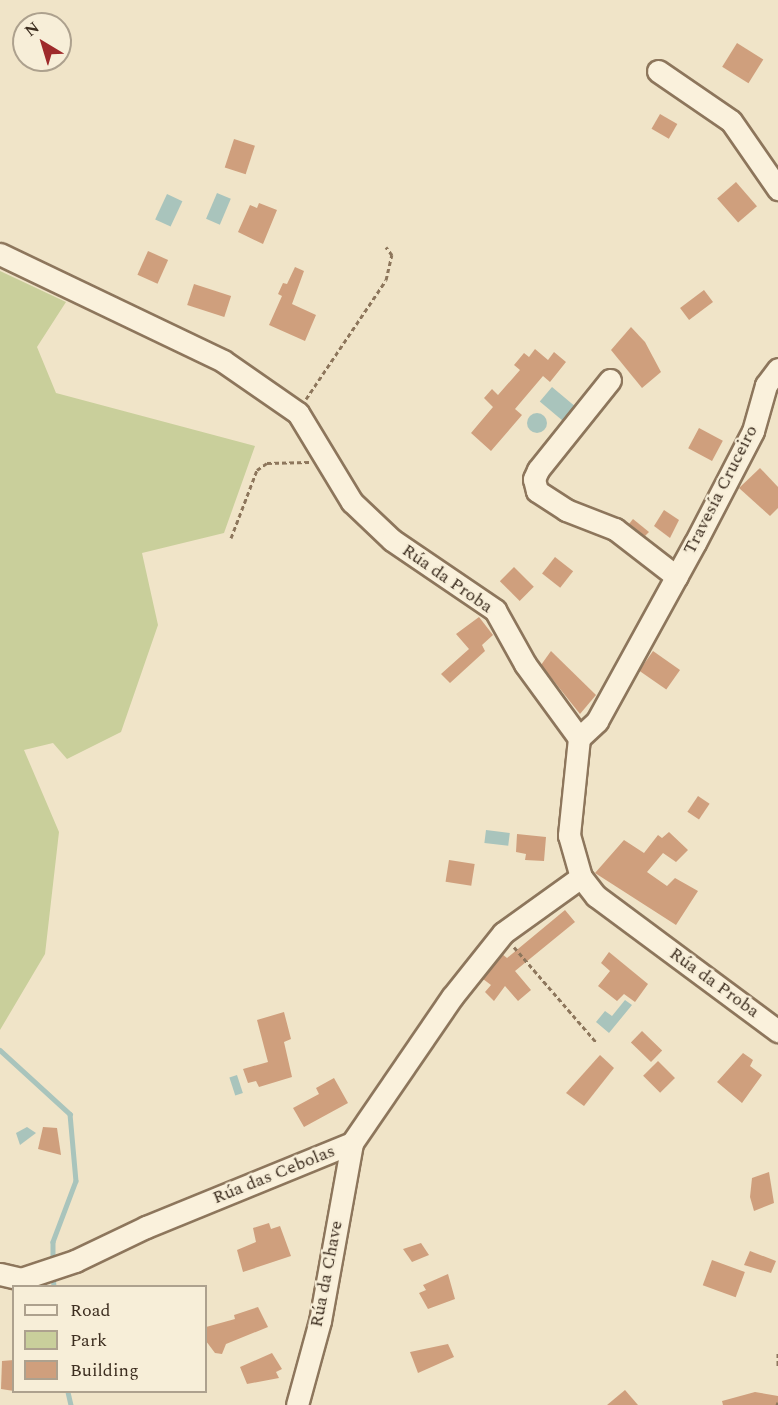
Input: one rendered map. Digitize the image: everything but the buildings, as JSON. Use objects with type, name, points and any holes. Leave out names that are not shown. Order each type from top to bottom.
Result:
[{"type":"street","points":[[658,71],[731,121],[778,189]]},
{"type":"street","name":"Rúa da Proba","points":[[0,254],[223,361],[298,413],[352,502],[392,540],[495,610],[525,664],[579,738],[569,835],[581,877],[596,896],[778,1031]]},
{"type":"street","name":"Travesía Cruceiro","points":[[579,738],[597,720],[677,577],[753,431],[766,385],[778,369]]},
{"type":"street","name":"Travesía Cruceiro","points":[[610,380],[538,471],[534,479],[537,490],[566,510],[615,529],[677,577]]},
{"type":"street","name":"Rúa das Cebolas","points":[[0,1274],[21,1279],[75,1261],[146,1227],[352,1143],[452,997],[503,933],[581,877]]},
{"type":"street","name":"Rúa da Chave","points":[[297,1405],[320,1321],[352,1143]]},
{"type":"path","points":[[298,413],[386,280],[392,255],[386,247]]},
{"type":"path","points":[[231,538],[257,470],[267,463],[327,460]]},
{"type":"path","points":[[503,933],[597,1043]]},
{"type":"path","points":[[778,1353],[778,1368]]},
{"type":"green space","points":[[0,271],[66,302],[37,347],[56,393],[255,446],[224,533],[142,553],[158,625],[121,732],[67,759],[53,743],[24,750],[59,832],[45,954],[0,1030]]},
{"type":"water","points":[[217,193],[231,199],[220,225],[206,219]]},
{"type":"water","points":[[167,194],[182,201],[171,227],[155,219]]},
{"type":"water","points":[[552,387],[575,406],[563,421],[540,402]]},
{"type":"water","points":[[533,413],[541,413],[547,419],[547,427],[541,433],[533,433],[527,427],[527,419]]},
{"type":"water","points":[[486,830],[510,833],[508,846],[484,843]]},
{"type":"water","points":[[625,1000],[632,1005],[609,1033],[596,1022],[605,1011],[612,1016]]},
{"type":"water","points":[[237,1075],[243,1093],[235,1096],[229,1077]]},
{"type":"water","points":[[27,1127],[36,1133],[20,1145],[16,1133]]},
{"type":"waterway","points":[[0,1050],[70,1114],[76,1181],[53,1242],[53,1263]]},
{"type":"waterway","points":[[53,1275],[54,1285]]},
{"type":"waterway","points":[[68,1393],[71,1405]]}]
